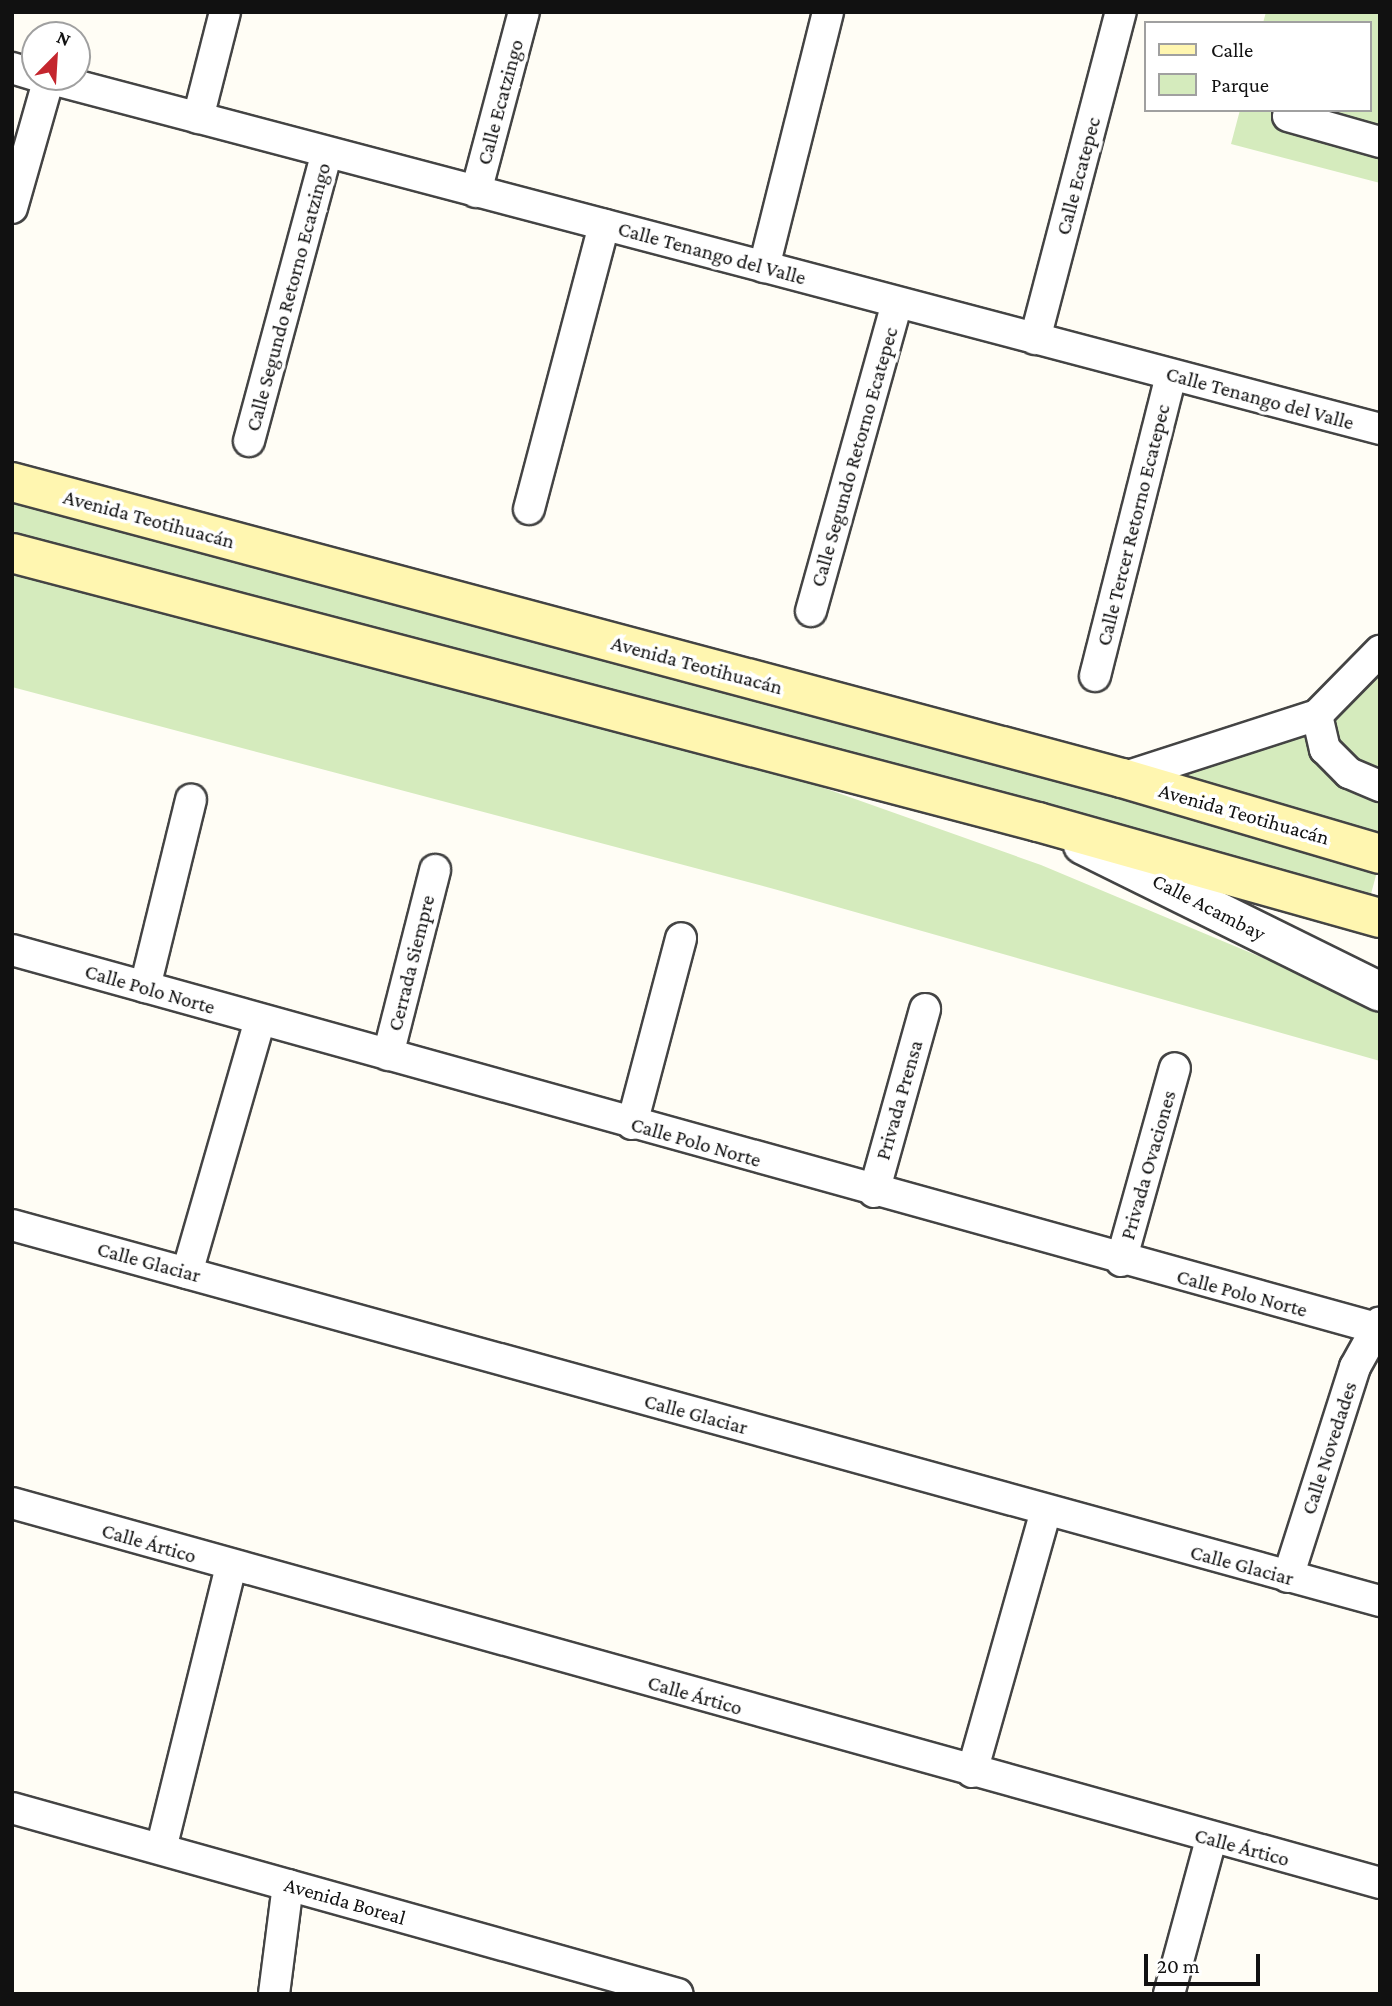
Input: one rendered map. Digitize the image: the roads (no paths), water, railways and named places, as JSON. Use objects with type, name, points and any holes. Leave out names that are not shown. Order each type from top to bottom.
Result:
[{"type":"main road","name":"Avenida Teotihuacán","points":[[12,482],[1122,778],[1380,854]]},
{"type":"main road","points":[[12,553],[1038,822],[1380,918]]},
{"type":"street","points":[[198,118],[225,12]]},
{"type":"street","name":"Calle Ecatzingo","points":[[476,192],[524,12]]},
{"type":"street","points":[[764,267],[828,12]]},
{"type":"street","name":"Calle Ecatepec","points":[[1035,339],[1121,12]]},
{"type":"street","name":"Calle Tenango del Valle","points":[[91,90],[1380,429]]},
{"type":"street","points":[[12,208],[40,91]]},
{"type":"street","points":[[1288,116],[1380,142]]},
{"type":"street","name":"Calle Segundo Retorno Ecatzingo","points":[[249,441],[327,152]]},
{"type":"street","points":[[528,509],[604,225]]},
{"type":"street","name":"Calle Segundo Retorno Ecatepec","points":[[811,611],[897,303]]},
{"type":"street","name":"Calle Tercer Retorno Ecatepec","points":[[1095,676],[1171,374]]},
{"type":"street","points":[[1122,778],[1317,715],[1380,651]]},
{"type":"street","points":[[1317,715],[1325,749],[1349,773],[1380,786]]},
{"type":"street","points":[[145,987],[191,800]]},
{"type":"street","name":"Calle Acambay","points":[[1038,822],[1380,992]]},
{"type":"street","name":"Cerrada Siempre","points":[[388,1055],[435,870]]},
{"type":"street","points":[[632,1124],[681,937]]},
{"type":"street","name":"Calle Polo Norte","points":[[12,950],[1121,1261],[1378,1327]]},
{"type":"street","name":"Privada Prensa","points":[[874,1192],[925,1009]]},
{"type":"street","points":[[187,1273],[260,1020]]},
{"type":"street","name":"Privada Ovaciones","points":[[1121,1261],[1175,1068]]},
{"type":"street","name":"Calle Glaciar","points":[[12,1225],[1380,1601]]},
{"type":"street","name":"Calle Novedades","points":[[1288,1577],[1355,1367],[1378,1327]]},
{"type":"street","name":"Calle Ártico","points":[[12,1503],[1211,1839],[1380,1883]]},
{"type":"street","points":[[972,1772],[1046,1511]]},
{"type":"street","points":[[161,1849],[231,1566]]},
{"type":"street","name":"Avenida Boreal","points":[[12,1808],[678,1994]]},
{"type":"street","points":[[1169,1994],[1211,1839]]},
{"type":"street","points":[[274,1994],[288,1885]]}]
